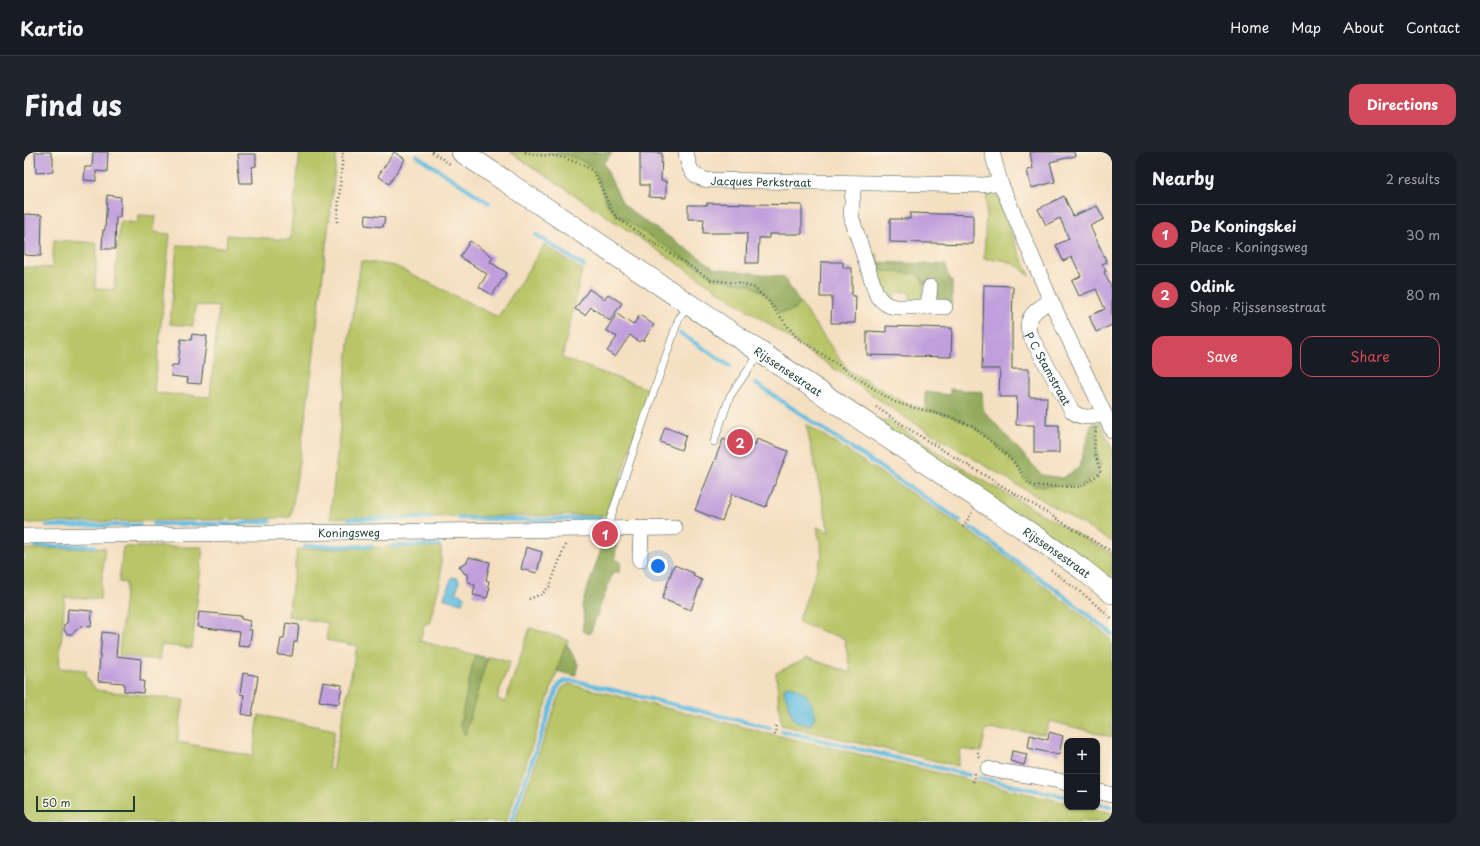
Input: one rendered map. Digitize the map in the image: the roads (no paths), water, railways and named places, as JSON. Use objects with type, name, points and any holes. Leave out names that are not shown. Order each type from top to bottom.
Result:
[{"type":"main road","name":"Rijssensestraat","points":[[462,152],[1036,536],[1112,593]]},
{"type":"street","name":"Jacques Perkstraat","points":[[686,152],[689,168],[692,173],[700,179],[984,185],[1000,182]]},
{"type":"street","points":[[992,152],[1000,182],[1100,415],[1112,430]]},
{"type":"street","points":[[854,183],[851,212],[852,219],[878,296],[884,303],[891,306],[945,307]]},
{"type":"street","points":[[928,307],[930,287]]},
{"type":"street","name":"P C Stamstraat","points":[[1051,301],[1036,309],[1031,315],[1029,321],[1029,332],[1072,411],[1081,417],[1100,415]]},
{"type":"street","points":[[640,560],[641,528]]},
{"type":"street","name":"Koningsweg","points":[[24,536],[675,528]]},
{"type":"street","points":[[988,769],[1064,782]]},
{"type":"street","points":[[1100,792],[1112,795]]},
{"type":"lane","points":[[607,528],[679,318],[691,305]]},
{"type":"lane","points":[[714,442],[730,396],[761,352]]},
{"type":"water","points":[[452,577],[458,578],[459,581],[456,593],[464,597],[463,602],[461,603],[445,599],[444,597]]},
{"type":"water","points":[[790,686],[801,690],[808,697],[815,716],[811,724],[799,723],[793,718],[784,692],[785,687]]},
{"type":"waterway","points":[[416,155],[489,203]]},
{"type":"waterway","points":[[536,235],[584,266]]},
{"type":"waterway","points":[[680,333],[730,366]]},
{"type":"waterway","points":[[755,383],[960,521]]},
{"type":"waterway","points":[[349,519],[432,518]]},
{"type":"waterway","points":[[459,518],[530,520],[601,518]]},
{"type":"waterway","points":[[153,524],[236,524],[270,521]]},
{"type":"waterway","points":[[47,526],[140,525]]},
{"type":"waterway","points":[[971,528],[1055,589],[1112,634]]},
{"type":"waterway","points":[[392,546],[439,545]]},
{"type":"waterway","points":[[36,546],[95,546]]},
{"type":"waterway","points":[[305,546],[372,546]]},
{"type":"waterway","points":[[511,822],[557,689],[564,681],[576,681],[770,728]]},
{"type":"waterway","points":[[782,731],[969,775]]},
{"type":"waterway","points":[[979,778],[1064,796]]},
{"type":"waterway","points":[[1100,804],[1112,807]]},
{"type":"place","name":"Odink","points":[[740,442]]},
{"type":"place","name":"De Koningskei","points":[[605,534]]}]
